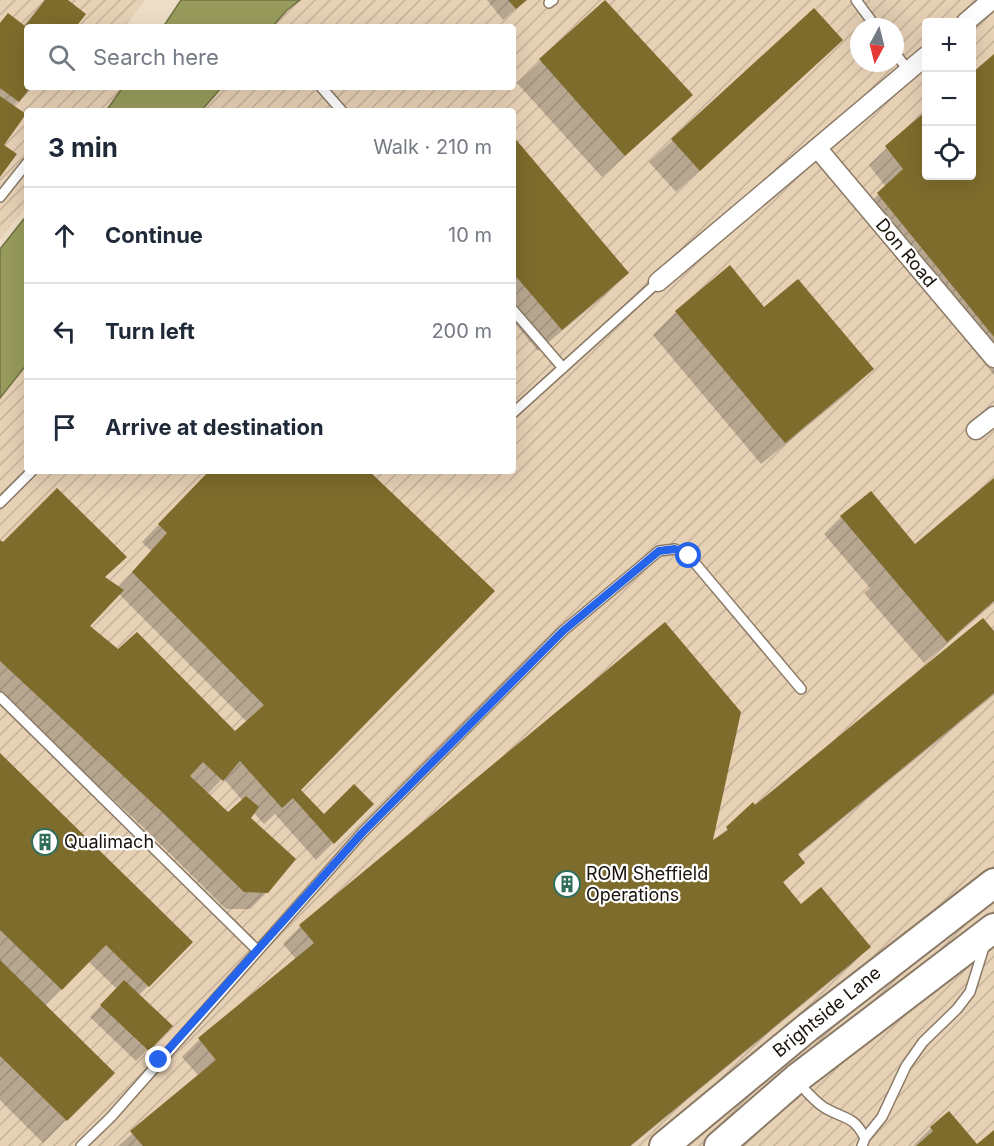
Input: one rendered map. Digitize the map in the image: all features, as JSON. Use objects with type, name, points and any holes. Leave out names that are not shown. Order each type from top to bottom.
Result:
[{"type":"main road","name":"Brightside Lane","points":[[664,1146],[808,1027],[994,883]]},
{"type":"main road","name":"Brightside Lane","points":[[719,1146],[796,1079],[991,930]]},
{"type":"street","points":[[971,18],[992,0]]},
{"type":"street","points":[[658,282],[922,60]]},
{"type":"street","name":"Don Road","points":[[818,149],[994,358]]},
{"type":"street","points":[[976,430],[994,416]]},
{"type":"lane","points":[[856,0],[869,18]]},
{"type":"lane","points":[[904,65],[909,71]]},
{"type":"lane","points":[[324,90],[339,108]]},
{"type":"lane","points":[[0,197],[24,167]]},
{"type":"lane","points":[[516,410],[658,282]]},
{"type":"lane","points":[[516,313],[563,368]]},
{"type":"lane","points":[[0,503],[29,474]]},
{"type":"lane","points":[[81,1146],[111,1117],[362,833],[563,631],[659,551],[675,549],[689,556],[801,689]]},
{"type":"lane","points":[[0,696],[257,950]]},
{"type":"lane","points":[[863,1142],[882,1116],[906,1066],[923,1042],[970,992],[991,930]]},
{"type":"lane","points":[[796,1079],[812,1098],[824,1107],[857,1123],[863,1142]]},
{"type":"shaded area","points":[[0,0],[145,0],[126,24],[24,24],[24,90],[121,90],[106,108],[24,108],[24,210],[0,239]]},
{"type":"shaded area","points":[[181,0],[300,0],[275,24],[165,24]]},
{"type":"shaded area","points":[[300,0],[994,0],[994,1146],[0,1146],[0,398],[24,368],[24,474],[516,474],[516,108],[204,108],[219,90],[516,90],[516,24],[275,24]]},
{"type":"shaded area","points":[[121,90],[219,90],[204,108],[108,108]]},
{"type":"shaded area","points":[[24,219],[24,368],[0,398],[0,249]]},
{"type":"building","points":[[45,0],[68,0],[86,14],[78,24],[27,24]]},
{"type":"building","points":[[508,0],[527,0],[516,9]]},
{"type":"building","points":[[605,0],[693,95],[625,156],[539,59]]},
{"type":"building","points":[[814,8],[843,40],[700,171],[671,139]]},
{"type":"building","points":[[8,13],[24,25],[24,90],[29,90],[19,102],[0,88],[0,23]]},
{"type":"building","points":[[994,54],[994,337],[877,193],[903,169],[885,146],[922,114],[922,180],[976,180],[976,70]]},
{"type":"building","points":[[0,96],[24,113],[24,117],[4,145],[17,154],[0,177]]},
{"type":"building","points":[[516,140],[629,273],[562,330],[516,276]]},
{"type":"building","points":[[730,265],[764,307],[798,279],[874,369],[785,443],[675,311]]},
{"type":"building","points":[[206,474],[372,474],[495,591],[301,790],[324,814],[354,784],[374,804],[334,844],[293,798],[282,808],[240,761],[223,781],[203,762],[190,776],[228,812],[246,796],[259,807],[251,818],[296,859],[268,893],[244,892],[0,661],[0,540],[3,542],[57,488],[127,557],[105,577],[124,590],[90,626],[118,649],[137,632],[235,731],[264,705],[132,572],[167,533],[158,524]]},
{"type":"building","points":[[994,478],[994,601],[947,642],[840,516],[871,491],[915,544]]},
{"type":"building","name":"ROM Sheffield Operations","points":[[983,618],[994,631],[994,693],[798,854],[805,863],[783,882],[801,904],[821,887],[871,947],[630,1146],[143,1146],[130,1131],[216,1060],[198,1038],[314,943],[299,925],[665,622],[741,712],[713,840],[728,830],[726,827],[753,802],[755,805]]},
{"type":"building","name":"Qualimach","points":[[0,753],[193,942],[149,987],[106,945],[62,990],[0,930]]},
{"type":"building","points":[[0,960],[115,1073],[67,1121],[0,1056]]},
{"type":"building","points":[[124,980],[173,1026],[149,1051],[100,1005]]},
{"type":"building","points":[[949,1111],[977,1144],[994,1130],[994,1146],[916,1146],[933,1131],[930,1127]]},
{"type":"place","name":"Qualimach","points":[[45,842]]},
{"type":"place","name":"ROM Sheffield Operations","points":[[567,884]]},
{"type":"route","points":[[159,1060],[362,833],[563,631],[659,551],[675,549],[689,556]]}]
